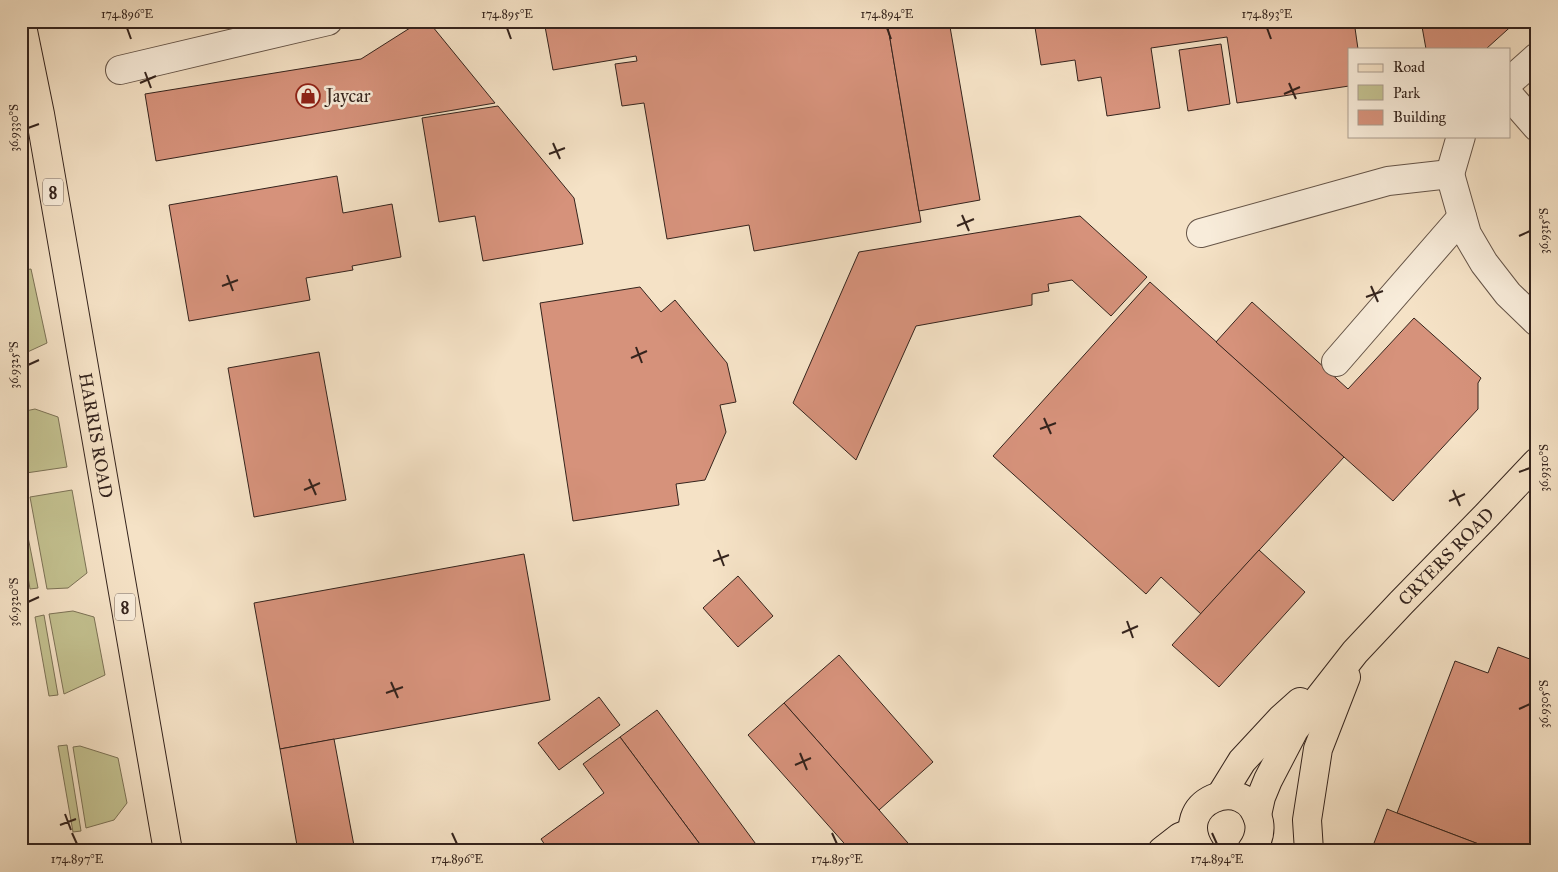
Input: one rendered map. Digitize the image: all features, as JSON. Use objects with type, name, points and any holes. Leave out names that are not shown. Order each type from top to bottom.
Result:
[{"type":"main road","name":"HARRIS ROAD","points":[[21,21],[40,114],[168,851]]},
{"type":"main road","name":"CRYERS ROAD","points":[[1221,795],[1242,761],[1281,719],[1355,652],[1537,462]]},
{"type":"main road","name":"CRYERS ROAD","points":[[1257,838],[1261,797],[1294,730],[1355,652]]},
{"type":"main road","points":[[1309,851],[1307,820],[1318,750],[1355,652]]},
{"type":"main road","name":"CRYERS ROAD","points":[[1162,851],[1180,836],[1197,841],[1194,819],[1199,808],[1209,799],[1221,795],[1240,797],[1248,803],[1257,838]]},
{"type":"street","points":[[120,70],[328,21]]},
{"type":"street","points":[[1510,81],[1537,57]]},
{"type":"street","points":[[1510,96],[1537,127]]},
{"type":"street","points":[[1460,138],[1450,174],[1467,234],[1484,263],[1508,294],[1537,322]]},
{"type":"street","points":[[1201,234],[1388,181],[1450,174]]},
{"type":"street","points":[[1336,362],[1462,217]]},
{"type":"green space","points":[[21,267],[24,270],[31,269],[47,343],[21,355]]},
{"type":"green space","points":[[35,409],[58,417],[67,467],[26,473],[21,442],[21,412]]},
{"type":"green space","points":[[72,490],[87,573],[68,588],[47,589],[30,497]]},
{"type":"green space","points":[[21,501],[38,588],[30,589],[21,535]]},
{"type":"green space","points":[[73,611],[94,617],[105,675],[64,694],[49,614]]},
{"type":"green space","points":[[44,615],[58,695],[49,696],[35,617]]},
{"type":"green space","points":[[67,745],[81,831],[73,832],[58,746]]},
{"type":"green space","points":[[80,746],[118,758],[127,803],[114,820],[86,828],[73,747]]},
{"type":"building","points":[[421,21],[428,21],[495,103],[156,161],[145,94],[361,59]]},
{"type":"building","points":[[544,21],[887,21],[921,222],[754,251],[749,225],[667,239],[644,103],[622,106],[615,64],[637,61],[636,56],[553,70]]},
{"type":"building","points":[[887,21],[949,21],[980,200],[919,211]]},
{"type":"building","points":[[1034,21],[1354,21],[1358,48],[1348,48],[1348,86],[1237,103],[1227,37],[1151,48],[1160,108],[1107,116],[1101,77],[1078,81],[1075,60],[1041,65]]},
{"type":"building","points":[[1421,21],[1517,21],[1487,48],[1426,48]]},
{"type":"building","points":[[1221,44],[1230,104],[1188,111],[1179,50]]},
{"type":"building","points":[[498,106],[574,198],[583,244],[483,261],[475,216],[439,222],[422,118]]},
{"type":"building","points":[[337,176],[343,213],[392,204],[401,257],[352,266],[353,270],[306,278],[310,300],[189,321],[169,205]]},
{"type":"building","points":[[1080,216],[1147,277],[1111,316],[1072,280],[1048,284],[1049,291],[1032,294],[1032,305],[916,326],[856,460],[793,403],[859,252]]},
{"type":"building","points":[[1150,282],[1344,457],[1201,614],[1161,577],[1146,594],[993,456]]},
{"type":"building","points":[[640,287],[661,312],[675,300],[727,363],[736,402],[720,405],[726,432],[705,480],[676,484],[679,505],[573,521],[540,303]]},
{"type":"building","points":[[1252,302],[1348,389],[1414,318],[1481,378],[1478,383],[1478,409],[1393,501],[1216,342]]},
{"type":"building","points":[[319,352],[346,500],[254,517],[228,368]]},
{"type":"building","points":[[1259,550],[1305,592],[1219,687],[1172,645]]},
{"type":"building","points":[[524,554],[550,700],[280,749],[254,603]]},
{"type":"building","points":[[738,576],[773,616],[738,647],[703,608]]},
{"type":"building","points":[[1498,647],[1535,661],[1532,669],[1537,671],[1537,851],[1497,851],[1397,813],[1455,661],[1488,673]]},
{"type":"building","points":[[839,655],[933,762],[879,810],[784,703]]},
{"type":"building","points":[[599,697],[620,725],[559,770],[538,743]]},
{"type":"building","points":[[784,703],[915,851],[851,851],[748,735]]},
{"type":"building","points":[[657,710],[761,851],[705,851],[620,737]]},
{"type":"building","points":[[620,737],[705,851],[549,851],[541,839],[604,793],[583,764]]},
{"type":"building","points":[[334,739],[355,851],[298,851],[280,749]]},
{"type":"building","points":[[1387,809],[1397,813],[1497,851],[1371,851]]},
{"type":"place","name":"Jaycar","points":[[308,96]]}]
